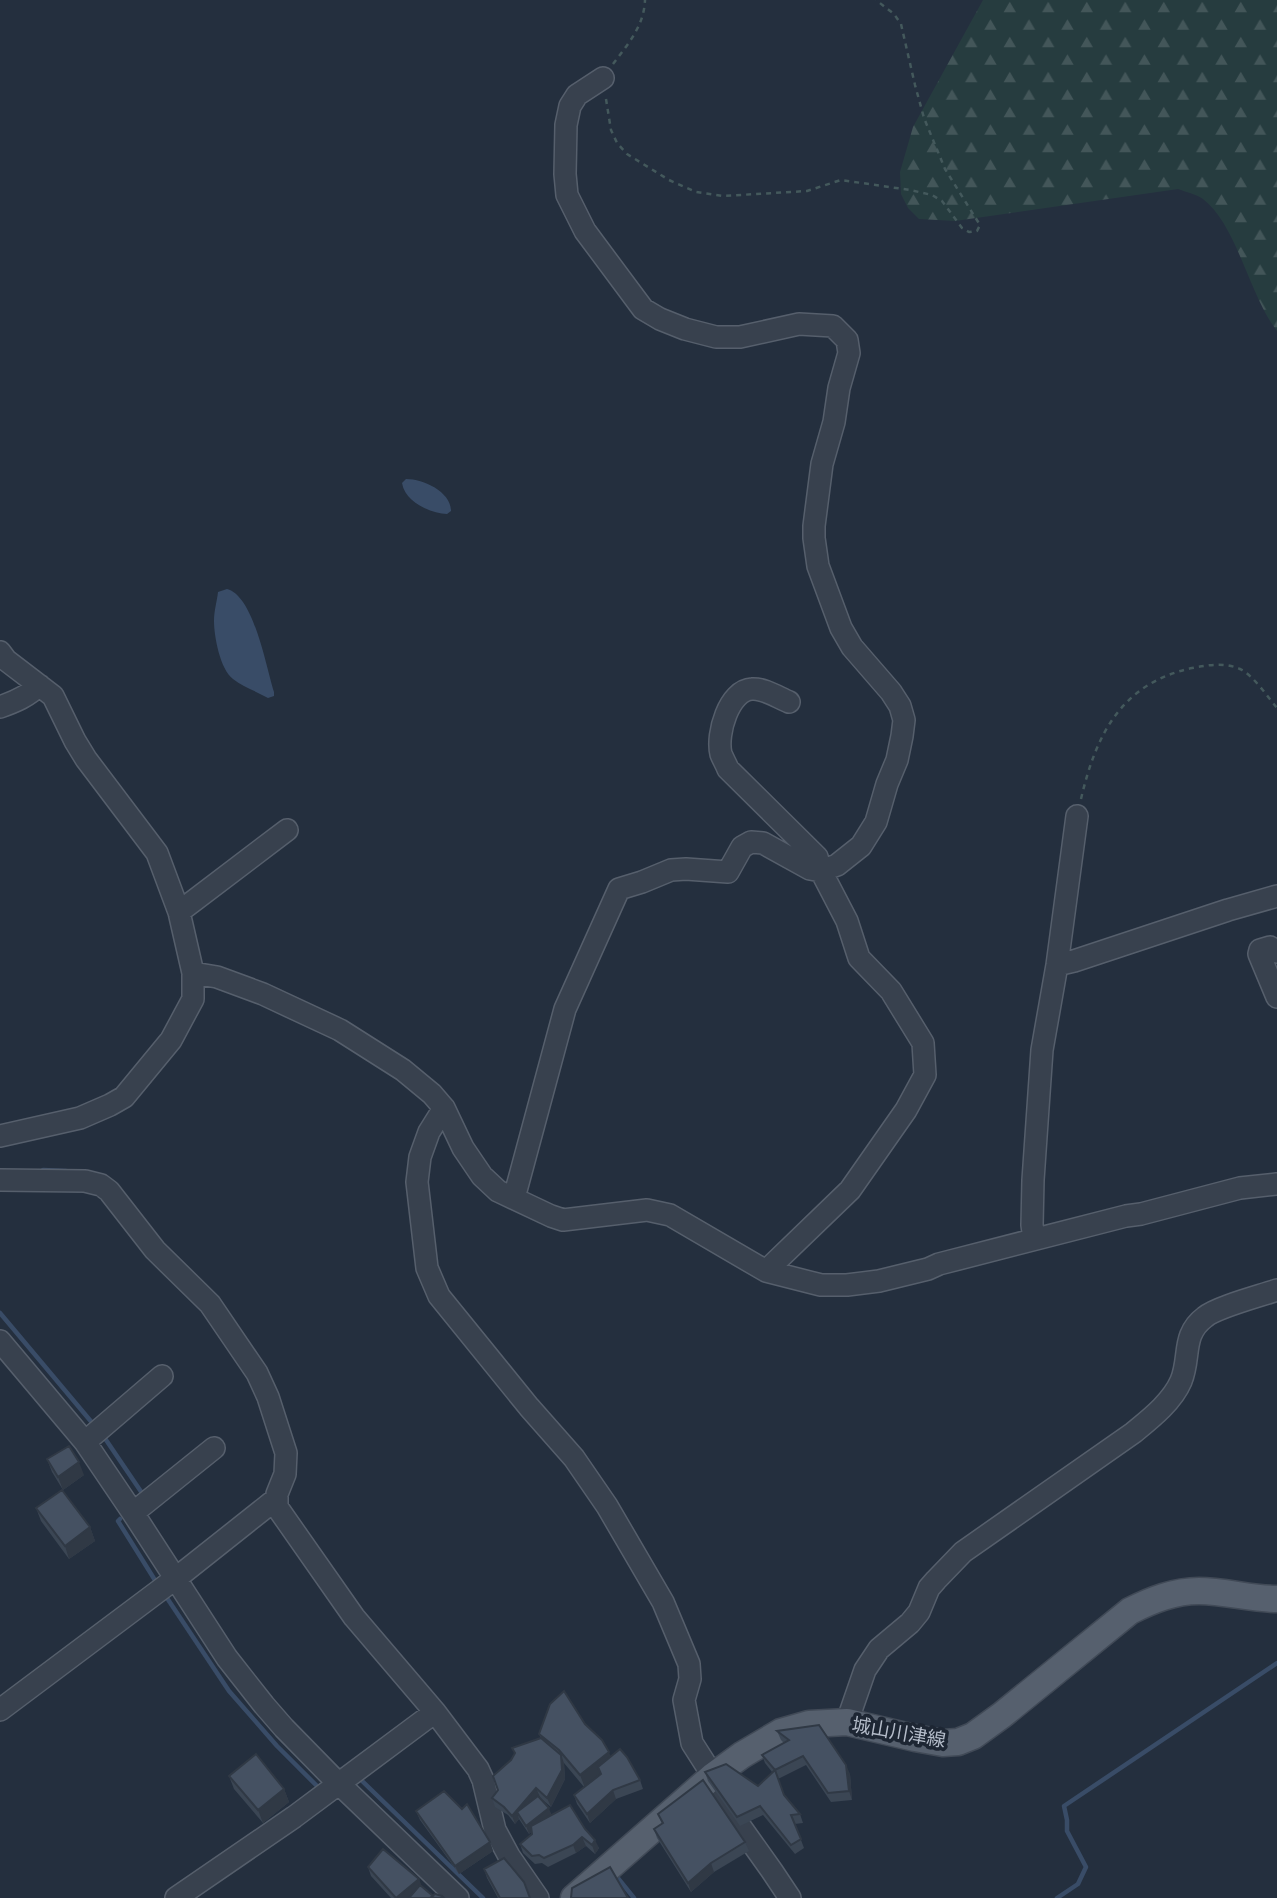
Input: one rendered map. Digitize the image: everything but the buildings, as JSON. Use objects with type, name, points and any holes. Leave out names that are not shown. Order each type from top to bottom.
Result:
[{"type":"main road","name":"城山川津線","points":[[574,1898],[711,1779],[742,1755],[781,1732],[809,1724],[847,1722],[915,1738],[958,1742],[973,1736],[992,1722],[1130,1611],[1152,1600],[1199,1591],[1277,1599]]},
{"type":"street","points":[[514,1198],[565,1009],[619,889],[671,870],[728,872],[742,847],[751,842],[763,843],[810,869],[821,870],[837,865],[861,846],[876,822],[897,760],[904,720],[900,706],[891,692],[852,647],[841,628],[818,566],[814,526],[822,464],[849,353],[847,340],[833,326],[799,324],[740,337],[716,337],[685,329],[643,309],[585,231],[567,195],[566,125],[570,106],[577,95],[603,78]]},
{"type":"street","points":[[0,652],[6,660],[53,696],[86,759],[157,853],[179,912],[193,974],[193,999],[171,1040],[124,1097],[80,1118],[0,1136]]},
{"type":"street","points":[[0,707],[24,697],[39,684]]},
{"type":"street","points":[[766,1271],[850,1190],[906,1110],[925,1075],[923,1043],[891,992],[859,958],[847,921],[817,857],[728,769],[721,753],[721,734],[726,712],[738,695],[752,688],[766,691],[789,702]]},
{"type":"street","points":[[1034,1239],[1032,1225],[1042,1050],[1057,964],[1077,816]]},
{"type":"street","points":[[179,912],[288,830]]},
{"type":"street","points":[[1057,964],[1074,961],[1227,910],[1277,897]]},
{"type":"street","points":[[1277,952],[1265,947],[1259,954],[1277,998]]},
{"type":"street","points":[[193,974],[217,977],[262,994],[340,1030],[402,1070],[432,1094],[444,1108],[463,1148],[482,1176],[498,1191],[563,1220],[648,1210],[670,1215],[766,1271],[821,1284],[847,1285],[879,1281],[1240,1188],[1277,1184]]},
{"type":"street","points":[[444,1108],[429,1132],[417,1181],[427,1268],[439,1296],[589,1479],[663,1602],[689,1664],[690,1679],[684,1700],[692,1743],[711,1779],[790,1898]]},
{"type":"street","points":[[0,1180],[85,1181],[101,1185],[109,1191],[155,1250],[210,1304],[249,1359],[268,1397],[287,1463],[276,1499],[277,1507],[354,1616],[436,1712],[478,1769],[495,1830],[538,1898]]},
{"type":"street","points":[[847,1722],[865,1670],[879,1649],[910,1623],[919,1612],[929,1588],[963,1552],[1148,1420],[1177,1389],[1184,1371],[1189,1338],[1194,1327],[1208,1315],[1277,1290]]},
{"type":"street","points":[[0,1341],[94,1434],[165,1585],[220,1648],[243,1680],[284,1728],[458,1898]]},
{"type":"street","points":[[94,1434],[162,1376]]},
{"type":"street","points":[[133,1513],[214,1448]]},
{"type":"street","points":[[0,1710],[276,1499]]},
{"type":"street","points":[[176,1898],[340,1784],[436,1712]]},
{"type":"path","points":[[645,0],[644,14],[635,34],[603,78],[611,130],[617,143],[627,154],[668,180],[696,192],[723,196],[807,191],[841,180],[910,190],[932,195],[942,201],[962,228],[969,232],[977,231],[980,225],[945,169],[924,118],[901,24],[894,14],[876,0]]},
{"type":"path","points":[[1077,816],[1087,775],[1105,729],[1122,705],[1152,681],[1184,670],[1224,664],[1242,670],[1277,708]]},
{"type":"green space","points":[[983,0],[1277,0],[1277,331],[1258,299],[1225,226],[1203,199],[1191,193],[1178,189],[955,221],[919,219],[908,208],[901,194],[900,172],[913,127]]},
{"type":"water","points":[[406,479],[421,481],[435,488],[447,498],[451,511],[447,514],[433,511],[413,501],[404,490],[402,483]]},
{"type":"water","points":[[227,589],[236,594],[252,618],[274,696],[268,698],[233,679],[221,660],[214,614],[218,592]]},
{"type":"waterway","points":[[43,1170],[66,1171]]},
{"type":"waterway","points":[[0,1313],[94,1425]]},
{"type":"waterway","points":[[102,1434],[144,1496]]},
{"type":"waterway","points":[[120,1519],[118,1521],[158,1585]]},
{"type":"waterway","points":[[165,1595],[229,1691],[277,1746],[321,1790]]},
{"type":"waterway","points":[[1057,1898],[1078,1884],[1086,1867],[1067,1831],[1064,1806],[1277,1663]]},
{"type":"waterway","points":[[360,1779],[483,1898]]},
{"type":"waterway","points":[[613,1876],[617,1877],[634,1898]]}]
